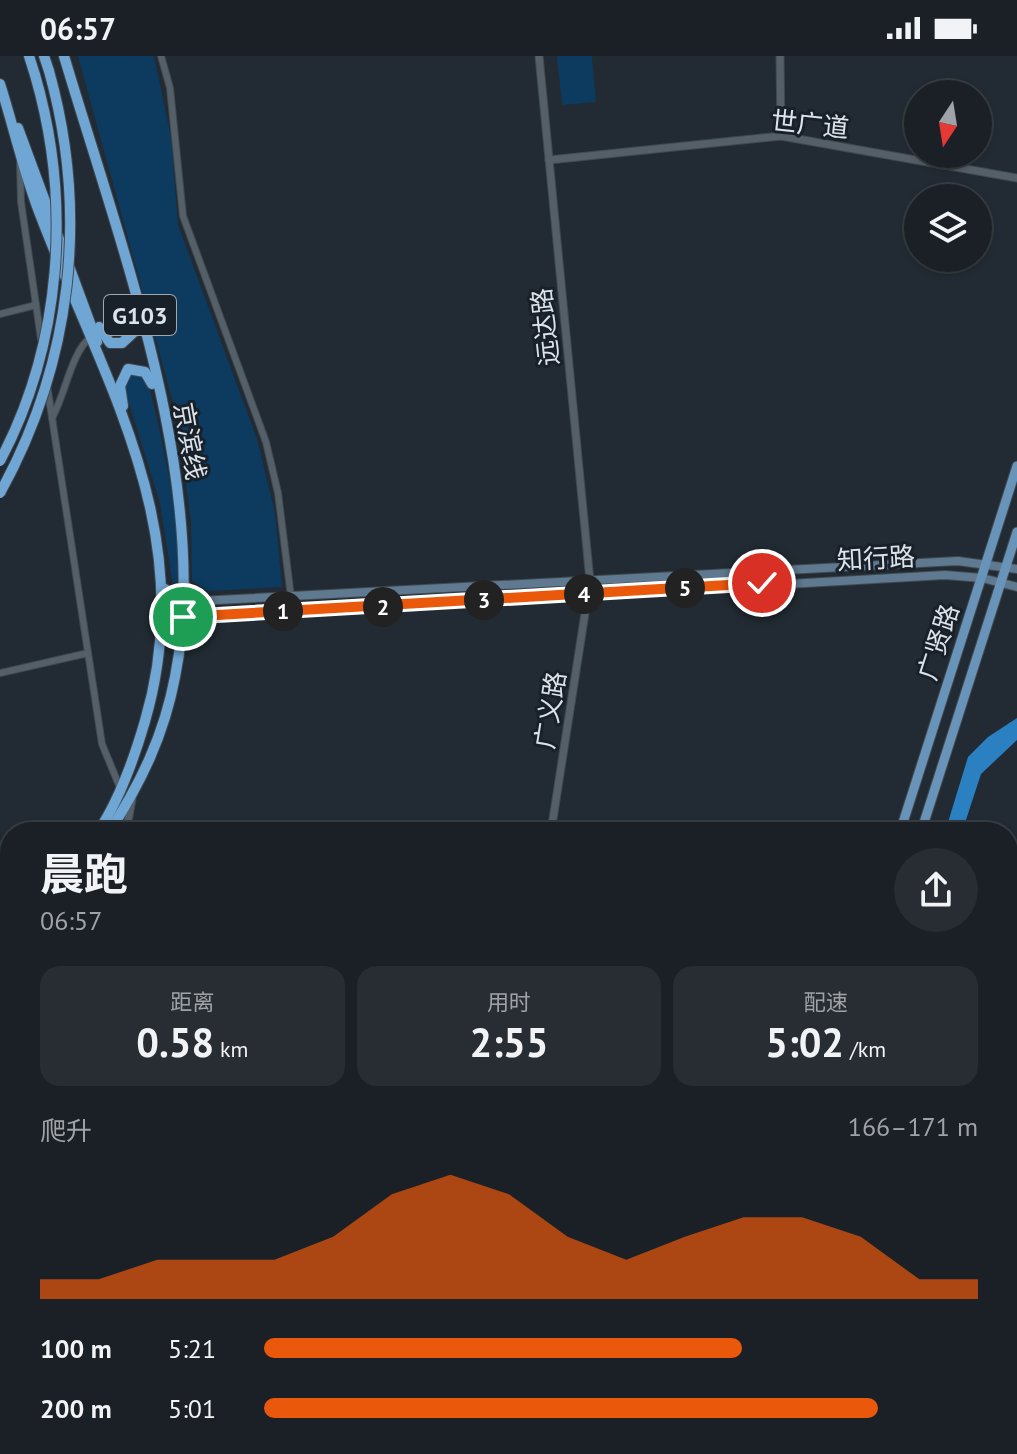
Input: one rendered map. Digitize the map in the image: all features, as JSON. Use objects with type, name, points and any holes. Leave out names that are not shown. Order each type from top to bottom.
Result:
[{"type":"highway","points":[[0,461],[24,409],[38,365],[55,266],[57,213],[53,154],[29,56]]},
{"type":"highway","points":[[0,493],[44,395],[69,274],[71,231],[67,153],[44,56]]},
{"type":"highway","name":"京滨线","points":[[64,56],[126,267],[168,431],[180,513],[183,612],[176,675],[154,753],[116,822]]},
{"type":"highway","name":"京滨线","points":[[0,84],[5,114],[39,213],[100,356],[152,504],[166,604]]},
{"type":"highway","points":[[5,114],[20,131],[79,286],[100,356]]},
{"type":"highway","points":[[79,286],[105,339],[122,343],[133,336],[136,324],[126,267]]},
{"type":"highway","points":[[127,431],[120,386],[124,374],[134,368],[150,377],[168,431]]},
{"type":"highway","points":[[103,822],[121,790],[150,703],[161,617],[166,604],[183,612],[208,617]]},
{"type":"highway","points":[[121,790],[132,797]]},
{"type":"main road","name":"广贤路","points":[[903,822],[1017,466]]},
{"type":"main road","name":"广贤路","points":[[924,822],[1017,532]]},
{"type":"main road","name":"知行路","points":[[161,617],[209,603],[590,581],[958,561],[1017,569]]},
{"type":"main road","name":"知行路","points":[[208,617],[945,575],[982,578],[1017,587]]},
{"type":"main road","points":[[183,581],[190,594],[209,603]]},
{"type":"street","points":[[161,56],[170,88],[183,216],[266,442],[278,493],[291,598]]},
{"type":"street","name":"远达路","points":[[539,56],[589,594]]},
{"type":"street","points":[[780,56],[781,136]]},
{"type":"street","name":"世广道","points":[[549,160],[781,136],[1017,178]]},
{"type":"street","points":[[19,152],[21,202],[102,744],[121,790]]},
{"type":"street","points":[[0,314],[36,305]]},
{"type":"street","points":[[52,418],[66,394],[79,346],[90,338]]},
{"type":"street","name":"广义路","points":[[553,822],[589,594]]},
{"type":"street","points":[[0,673],[88,653]]},
{"type":"street","points":[[128,822],[132,797]]},
{"type":"shaded area","points":[[78,56],[154,56],[171,138],[178,225],[257,439],[275,513],[282,587],[207,591],[192,581],[191,522],[177,417]]},
{"type":"shaded area","points":[[557,56],[592,56],[596,102],[562,105]]},
{"type":"shaded area","points":[[140,373],[148,383],[159,428],[176,521],[178,575],[174,592],[160,503],[124,387],[130,375]]},
{"type":"shaded area","points":[[1017,718],[1017,740],[981,774],[965,822],[948,822],[968,757],[988,737]]},
{"type":"route","points":[[183,617],[762,583]]}]
